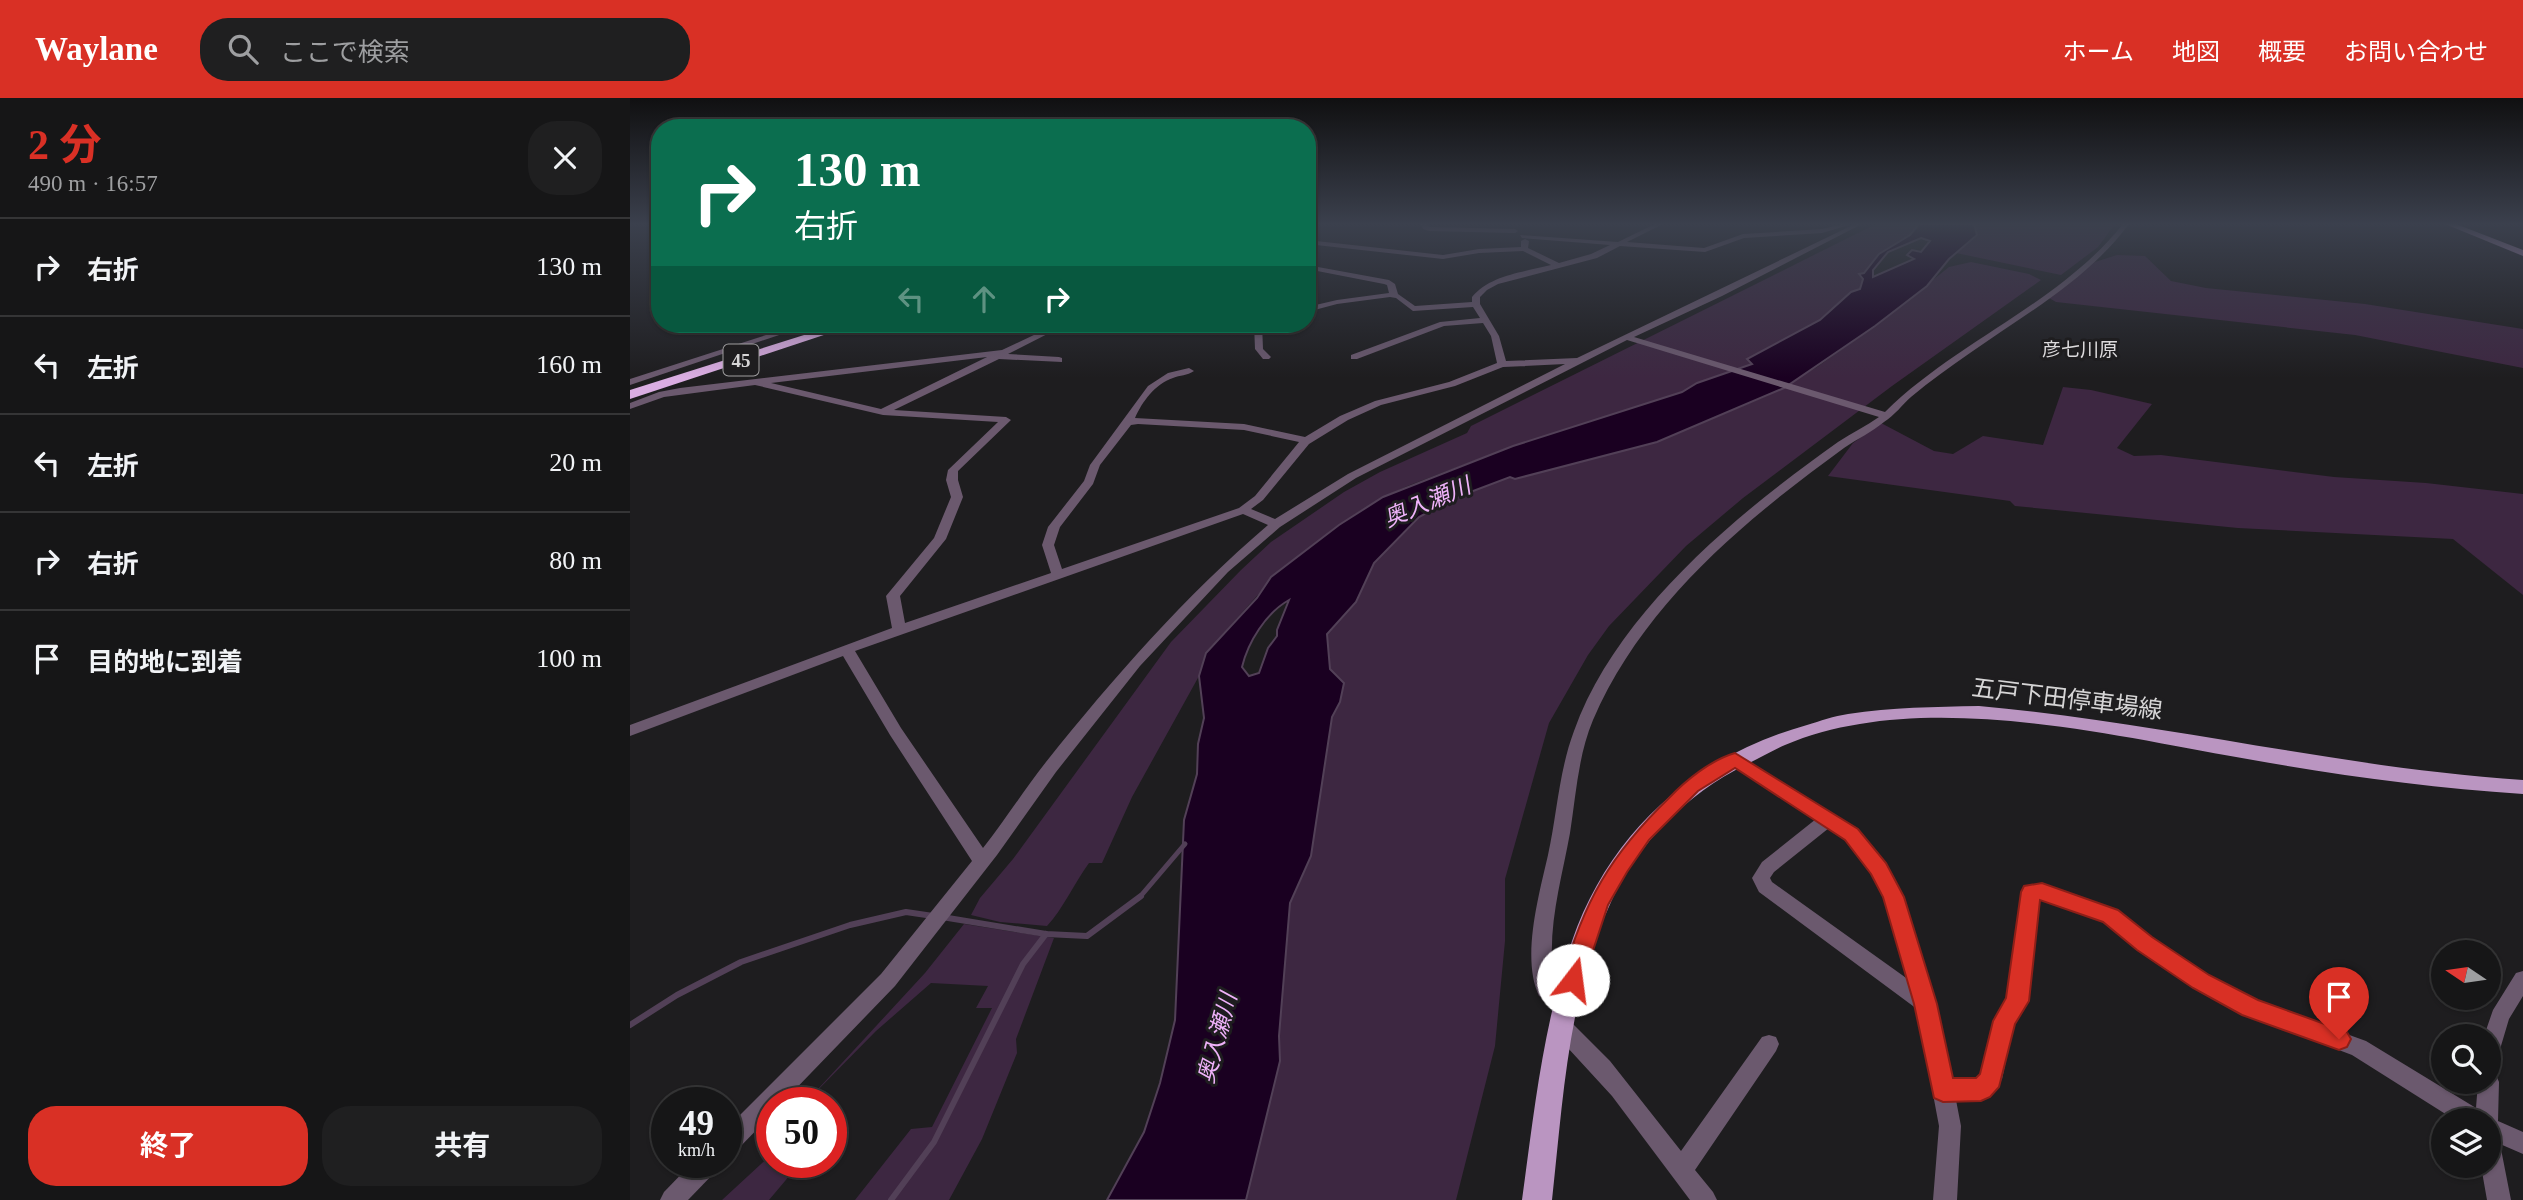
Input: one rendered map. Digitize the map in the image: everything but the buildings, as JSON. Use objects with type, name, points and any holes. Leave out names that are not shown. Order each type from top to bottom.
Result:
[{"type":"highway","name":"45","points":[[630,393],[808,333]]},
{"type":"highway","name":"45","points":[[630,393],[822,333]]},
{"type":"main road","name":"五戸下田停車場線","points":[[1537,1200],[1568,998],[1594,914],[1620,866],[1642,835],[1676,801],[1692,786],[1735,760],[1776,741],[1823,726],[1869,717],[1961,712],[2092,725],[2376,774],[2523,787]]},
{"type":"street","points":[[1352,275],[1387,282],[1394,295],[1413,309],[1476,304]]},
{"type":"street","points":[[1502,364],[1495,336],[1476,304],[1476,297],[1492,284],[1521,275]]},
{"type":"street","points":[[742,1129],[888,979],[982,861],[1050,768],[1135,663],[1224,569],[1276,524],[1352,476],[1579,360],[1756,275]]},
{"type":"street","points":[[1568,998],[1546,990],[1542,976],[1545,927],[1572,767],[1585,722],[1609,674],[1664,596],[1766,503],[1923,383],[2074,275]]},
{"type":"street","points":[[1316,308],[1346,300],[1394,295]]},
{"type":"street","points":[[1354,357],[1443,324],[1485,320]]},
{"type":"street","points":[[630,382],[780,333]]},
{"type":"street","points":[[883,412],[1044,333]]},
{"type":"street","points":[[1258,333],[1259,349],[1266,357]]},
{"type":"street","points":[[1629,337],[1883,414]]},
{"type":"street","points":[[630,406],[671,393],[999,354],[1059,360]]},
{"type":"street","points":[[630,731],[899,630],[1243,510],[1259,498],[1288,460],[1307,441],[1344,418],[1378,403],[1452,384],[1502,364],[1579,360]]},
{"type":"street","points":[[1058,576],[1048,545],[1054,527],[1088,482],[1094,465],[1151,389],[1168,376],[1189,372]]},
{"type":"street","points":[[758,383],[883,412],[1006,420],[953,470],[952,480],[957,497],[940,539],[893,596],[899,630]]},
{"type":"street","points":[[1128,422],[1244,426],[1307,441]]},
{"type":"street","points":[[1243,510],[1276,524]]},
{"type":"street","points":[[847,650],[895,731],[982,861]]},
{"type":"street","points":[[1735,760],[1852,834],[1878,869],[1893,897],[1926,1004],[1950,1126],[1945,1200]]},
{"type":"street","points":[[1828,819],[1768,867],[1761,878],[1765,887],[1926,1004]]},
{"type":"street","points":[[1943,1090],[1981,1089],[1991,1079],[2004,1021],[2017,1001],[2031,892],[2042,891],[2110,916],[2145,944],[2201,981],[2250,1008],[2359,1048],[2456,1108]]},
{"type":"street","points":[[2498,1024],[2523,979]]},
{"type":"street","points":[[1563,1028],[1585,1048],[1637,1108],[1704,1200]]},
{"type":"street","points":[[1681,1171],[1769,1044]]},
{"type":"street","points":[[2501,1134],[2523,1143]]},
{"type":"street","points":[[672,1200],[693,1178]]},
{"type":"street","points":[[2495,1178],[2499,1200]]},
{"type":"shaded area","points":[[1773,275],[1865,275],[1860,289],[1845,297],[1825,317],[1748,360],[1753,364],[1697,383],[1682,392],[1513,446],[1410,485],[1383,497],[1354,515],[1280,570],[1206,653],[1199,676],[1132,797],[1102,863],[1089,863],[1047,926],[1000,922],[971,915],[980,898],[1013,859],[1171,642],[1241,570],[1271,542],[1344,492],[1380,472],[1467,433],[1471,426]]},
{"type":"shaded area","points":[[1938,275],[2032,275],[2041,280],[1892,386],[1743,498],[1686,546],[1609,626],[1588,655],[1549,723],[1505,879],[1505,941],[1495,1046],[1456,1200],[1246,1200],[1280,1061],[1279,1036],[1290,902],[1311,856],[1332,717],[1340,702],[1344,683],[1330,670],[1327,634],[1356,602],[1374,563],[1419,517],[1452,499],[1510,477],[1515,479],[1657,442],[1767,396],[1817,367],[1875,326]]},
{"type":"shaded area","points":[[2078,275],[2165,275],[2171,281],[2206,288],[2365,304],[2523,329],[2523,368],[2355,335],[2056,302],[2049,298]]},
{"type":"shaded area","points":[[2063,387],[2091,390],[2152,404],[2117,448],[2134,456],[2161,455],[2334,477],[2426,483],[2523,494],[2523,595],[2453,539],[2238,528],[2015,506],[2010,501],[1828,476],[1853,443],[1881,423],[1934,451],[1953,454],[1983,436],[2043,445]]},
{"type":"shaded area","points":[[964,924],[1054,938],[1016,1039],[1017,1053],[982,1139],[949,1200],[855,1200],[911,1129],[932,1127],[992,1008],[976,1008],[988,986],[931,983],[876,1031],[820,1087],[925,973]]},
{"type":"shaded area","points":[[756,1169],[756,1178],[788,1178],[769,1200],[722,1200]]},
{"type":"water","name":"奥入瀬川","points":[[1860,275],[1936,275],[1927,286],[1875,326],[1784,388],[1657,442],[1515,479],[1510,477],[1452,499],[1419,517],[1374,563],[1356,602],[1327,634],[1330,669],[1344,683],[1340,702],[1332,717],[1311,856],[1290,903],[1279,1036],[1280,1061],[1246,1200],[1107,1200],[1144,1132],[1160,1083],[1175,1020],[1184,820],[1197,774],[1198,744],[1204,718],[1199,676],[1206,653],[1257,598],[1271,577],[1339,525],[1383,497],[1513,446],[1682,392],[1697,383],[1752,364],[1747,359],[1820,320],[1851,292],[1860,289],[1863,279]],"holes":[[[1289,600],[1277,636],[1268,648],[1259,673],[1249,676],[1242,667],[1253,638],[1273,612]]]},
{"type":"waterway","points":[[1140,897],[1185,844]]},
{"type":"waterway","points":[[1046,934],[1087,936],[1140,897]]},
{"type":"waterway","points":[[630,1025],[677,995],[741,962],[850,925],[906,912],[933,916]]},
{"type":"waterway","points":[[942,917],[1046,934]]},
{"type":"waterway","points":[[891,1200],[934,1142],[1023,964],[1046,934]]},
{"type":"district","name":"彦七川原","points":[[2080,349]]},
{"type":"route","points":[[1573,980],[1598,903],[1642,835],[1692,786],[1735,760],[1852,834],[1878,869],[1893,897],[1926,1004],[1943,1090],[1981,1089],[1991,1079],[2004,1021],[2017,1001],[2031,892],[2042,891],[2110,916],[2145,944],[2201,981],[2250,1008],[2339,1039]]}]
